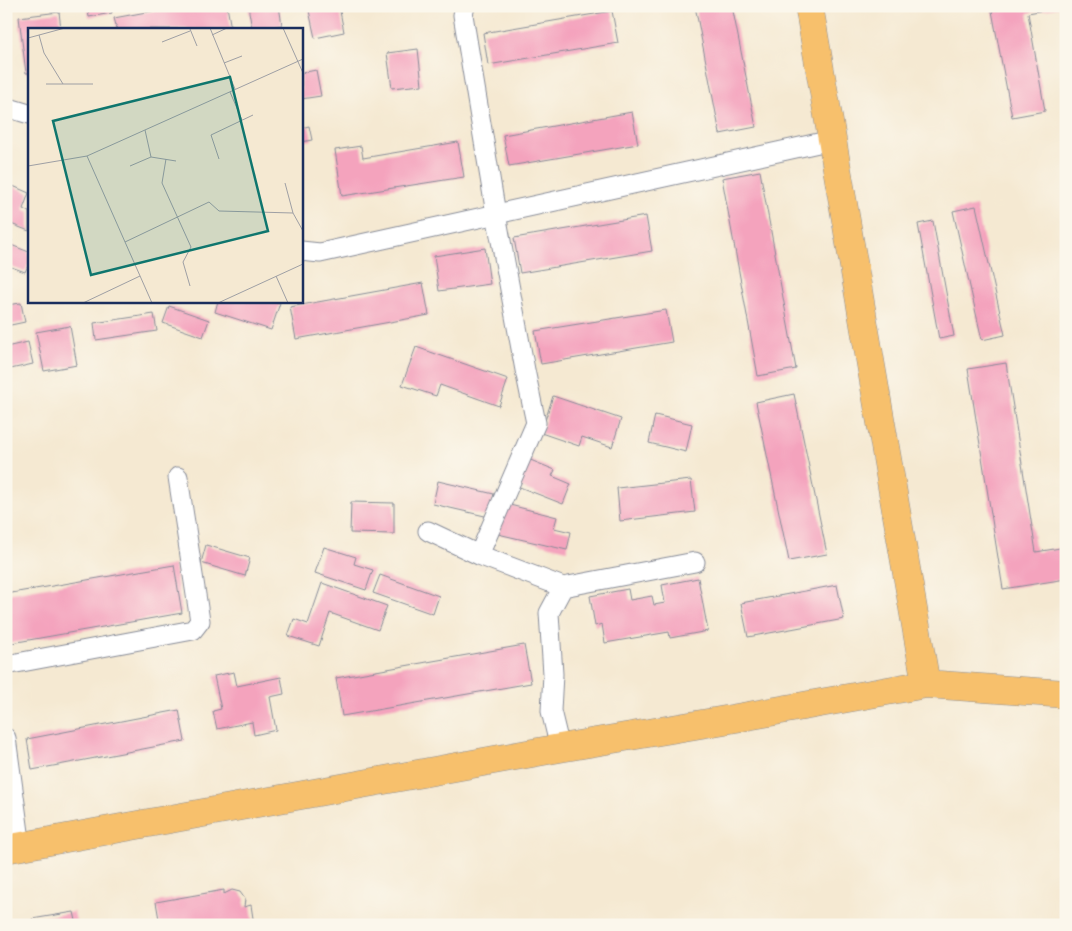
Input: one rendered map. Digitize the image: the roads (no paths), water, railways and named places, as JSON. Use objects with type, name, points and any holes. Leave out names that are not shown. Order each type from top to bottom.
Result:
[{"type":"main road","points":[[809,6],[926,684]]},
{"type":"main road","points":[[14,848],[560,748],[926,684],[1066,694]]},
{"type":"street","points":[[465,6],[464,16],[496,214],[536,423],[480,554]]},
{"type":"street","points":[[6,107],[28,114]]},
{"type":"street","points":[[302,251],[320,253],[832,140]]},
{"type":"street","points":[[6,665],[193,630],[200,621],[178,477]]},
{"type":"street","points":[[428,531],[563,587],[695,562]]},
{"type":"street","points":[[560,748],[551,711],[552,674],[549,613],[563,587]]},
{"type":"street","points":[[6,738],[14,848]]}]
